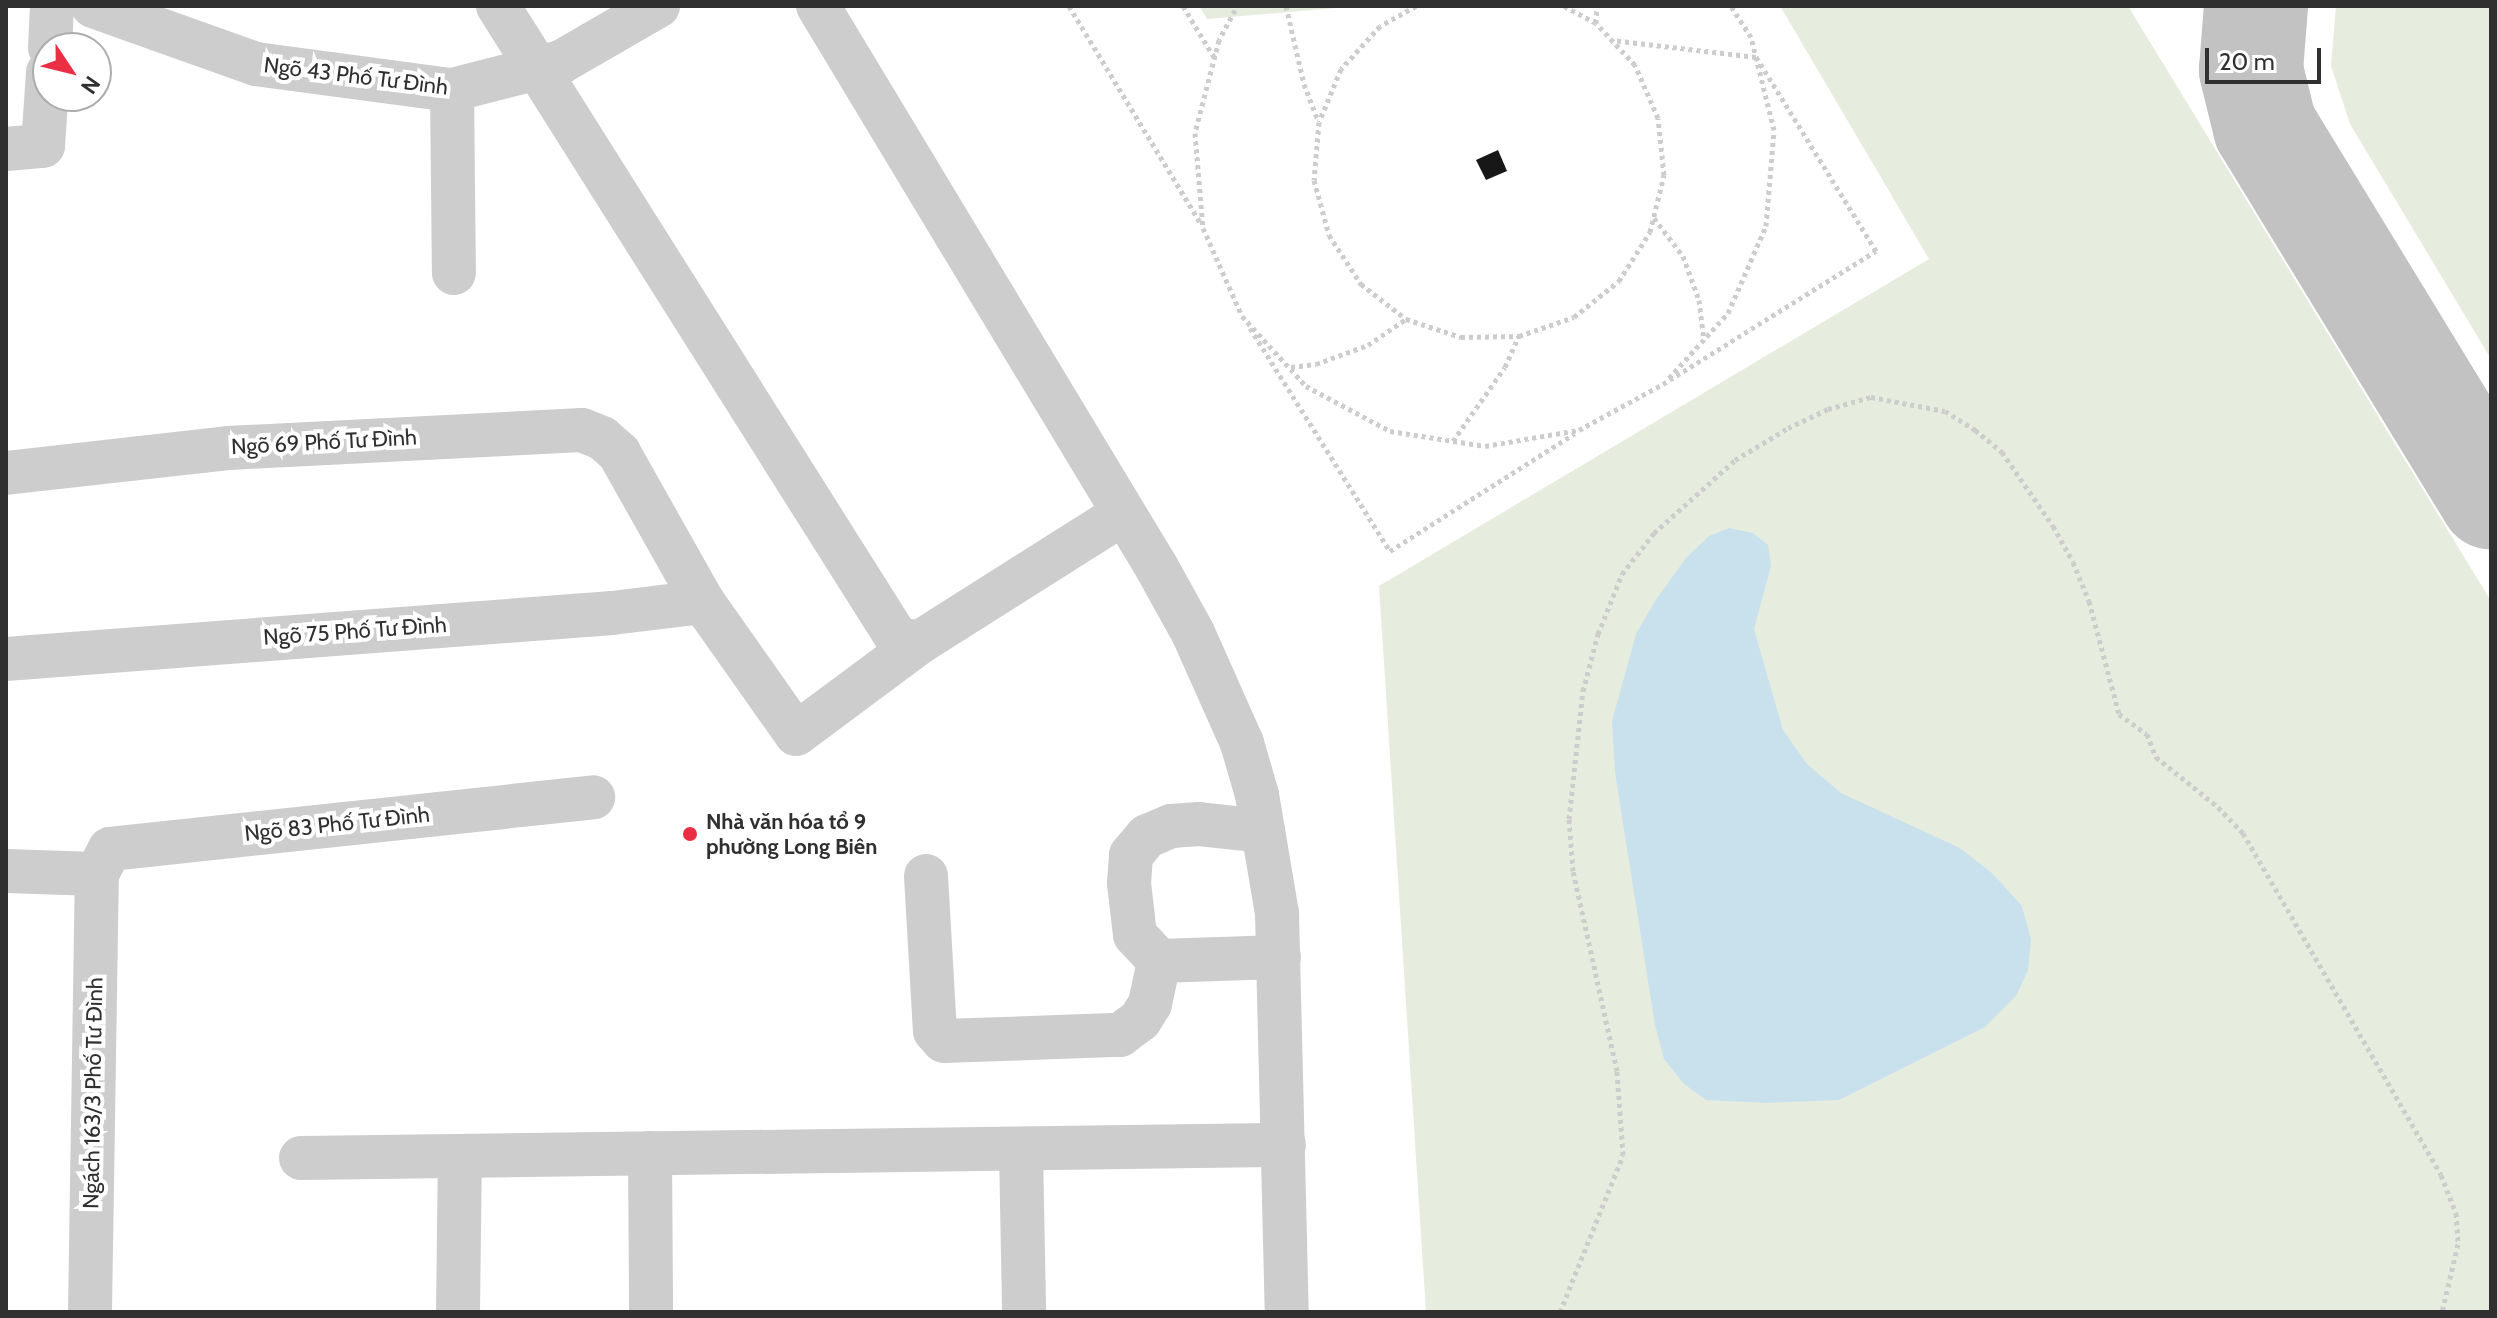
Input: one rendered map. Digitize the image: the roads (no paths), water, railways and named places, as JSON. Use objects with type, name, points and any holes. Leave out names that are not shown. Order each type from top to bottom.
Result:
[{"type":"street","points":[[51,32],[52,6]]},
{"type":"street","name":"Ngõ 43 Phố Tư Đình","points":[[93,6],[256,64],[452,90],[537,70],[584,50],[658,6]]},
{"type":"street","points":[[155,29],[193,6]]},
{"type":"street","points":[[498,6],[898,640],[920,642],[1124,513]]},
{"type":"street","points":[[818,6],[1124,513],[1193,633],[1224,697],[1257,795],[1277,913],[1287,1312]]},
{"type":"street","points":[[452,90],[454,273]]},
{"type":"street","points":[[6,149],[43,146],[45,112]]},
{"type":"street","name":"Ngõ 69 Phố Tư Đình","points":[[6,473],[228,448],[550,429],[582,430],[602,438],[619,453],[703,602],[796,734],[920,642]]},
{"type":"street","name":"Ngõ 75 Phố Tư Đình","points":[[6,659],[612,613],[703,602]]},
{"type":"street","name":"Ngõ 83 Phố Tư Đình","points":[[97,874],[110,849],[593,797]]},
{"type":"street","points":[[1263,831],[1199,824],[1171,826],[1147,836],[1131,855],[1129,883],[1135,935],[1159,961],[1279,957]]},
{"type":"street","points":[[6,871],[97,874]]},
{"type":"street","name":"Ngách 163/3 Phố Tư Đình","points":[[90,1312],[97,874]]},
{"type":"street","points":[[926,876],[935,1031],[944,1041],[1120,1035],[1140,1020],[1150,1004],[1159,961]]},
{"type":"street","points":[[301,1158],[1284,1145]]},
{"type":"street","points":[[1021,1150],[1024,1312]]},
{"type":"street","points":[[650,1153],[651,1312]]},
{"type":"street","points":[[458,1312],[460,1156]]},
{"type":"water","points":[[1729,528],[1753,533],[1768,545],[1771,566],[1754,629],[1783,730],[1807,764],[1841,793],[1960,848],[1993,874],[2022,906],[2031,939],[2028,970],[2016,996],[1985,1027],[1839,1100],[1767,1103],[1706,1100],[1684,1084],[1664,1059],[1655,1025],[1615,773],[1612,721],[1636,634],[1655,601],[1686,558],[1709,536]]},
{"type":"place","name":"Nhà văn hóa tổ 9 phường Long Biên","points":[[690,834]]}]
